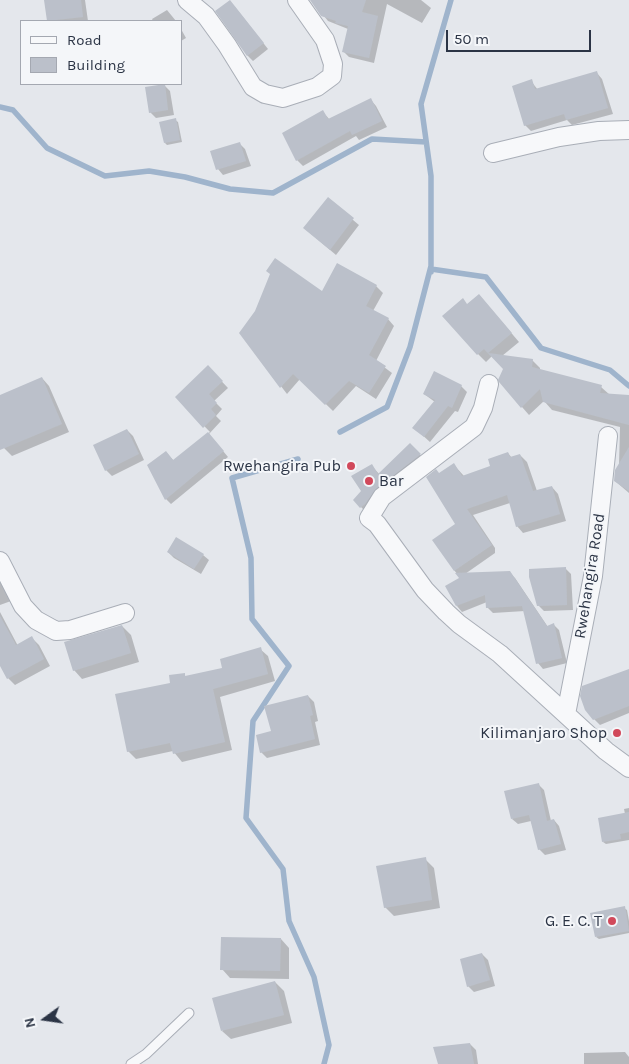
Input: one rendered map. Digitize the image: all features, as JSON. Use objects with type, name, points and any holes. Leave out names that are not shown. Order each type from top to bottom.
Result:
[{"type":"street","points":[[187,0],[206,16],[227,45],[253,87],[265,94],[283,98],[317,87],[332,76],[333,64],[325,40],[297,0]]},
{"type":"street","points":[[493,153],[559,137],[599,131],[629,130]]},
{"type":"street","points":[[489,384],[483,408],[474,428],[382,497],[369,518],[378,524],[425,590],[446,612],[500,654],[606,750],[629,768]]},
{"type":"street","name":"Rwehangira Road","points":[[566,714],[593,576],[608,436]]},
{"type":"street","points":[[0,561],[23,606],[36,620],[56,631],[70,630],[125,613]]},
{"type":"lane","points":[[131,1064],[146,1054],[190,1013]]},
{"type":"building","points":[[44,0],[81,0],[83,17],[47,20]]},
{"type":"building","points":[[230,0],[264,43],[247,56],[215,11]]},
{"type":"building","points":[[310,0],[366,0],[362,12],[378,16],[369,58],[342,52],[348,26],[335,23],[336,21],[321,16]]},
{"type":"building","points":[[597,71],[608,108],[566,120],[564,114],[524,126],[512,86],[532,79],[535,89]]},
{"type":"building","points":[[165,85],[168,110],[149,113],[145,87]]},
{"type":"building","points":[[371,98],[382,121],[352,135],[350,131],[296,161],[282,133],[323,110],[328,119]]},
{"type":"building","points":[[176,118],[180,140],[164,143],[159,122]]},
{"type":"building","points":[[240,142],[246,161],[216,170],[210,151]]},
{"type":"building","points":[[328,197],[354,218],[330,250],[303,228]]},
{"type":"building","points":[[275,258],[322,291],[337,263],[377,285],[366,306],[389,318],[369,355],[386,366],[369,393],[349,381],[325,405],[293,374],[280,388],[239,333],[255,311],[270,274],[266,271]]},
{"type":"building","points":[[479,294],[512,333],[488,353],[533,359],[532,367],[602,385],[600,393],[629,395],[629,425],[543,402],[540,389],[521,408],[498,380],[503,369],[484,349],[477,355],[442,316],[463,298],[467,304]]},
{"type":"building","points":[[208,365],[223,381],[209,394],[217,403],[211,409],[216,415],[203,428],[175,397]]},
{"type":"building","points":[[434,371],[462,385],[452,408],[448,406],[424,437],[412,428],[435,400],[423,394]]},
{"type":"building","points":[[42,377],[62,424],[0,450],[0,395]]},
{"type":"building","points":[[127,429],[139,454],[105,471],[93,445]]},
{"type":"building","points":[[208,432],[224,451],[165,500],[147,465],[166,451],[173,460]]},
{"type":"building","points":[[410,443],[421,454],[376,489],[360,508],[353,500],[361,491],[351,476],[372,464],[378,474]]},
{"type":"building","points":[[629,447],[629,491],[614,481],[615,470]]},
{"type":"building","points":[[508,452],[510,457],[520,454],[533,491],[552,486],[560,514],[516,527],[507,495],[467,509],[492,545],[454,571],[432,540],[455,524],[426,477],[436,469],[439,473],[454,463],[462,476],[490,466],[488,459]]},
{"type":"building","points":[[176,537],[204,554],[194,569],[167,552]]},
{"type":"building","points":[[566,567],[567,605],[537,606],[529,577],[529,569]]},
{"type":"building","points":[[510,571],[547,626],[554,623],[562,658],[536,664],[522,606],[486,608],[485,595],[456,606],[445,586],[459,578],[455,573]]},
{"type":"building","points":[[0,616],[16,645],[32,636],[44,659],[7,679],[0,666]]},
{"type":"building","points":[[122,625],[131,653],[73,671],[64,642]]},
{"type":"building","points":[[261,647],[268,674],[213,689],[225,742],[173,754],[170,743],[127,752],[115,694],[170,683],[169,675],[185,673],[185,676],[222,668],[220,659]]},
{"type":"building","points":[[629,669],[629,706],[593,720],[585,710],[580,696],[582,686]]},
{"type":"building","points":[[308,695],[313,715],[310,716],[315,739],[260,753],[256,735],[271,731],[264,706]]},
{"type":"building","points":[[539,783],[547,821],[554,819],[561,844],[538,850],[529,815],[511,819],[504,791]]},
{"type":"building","points":[[629,812],[629,832],[620,834],[621,839],[602,842],[598,818]]},
{"type":"building","points":[[426,857],[432,900],[384,908],[376,866]]},
{"type":"building","points":[[625,906],[629,931],[595,937],[590,913]]},
{"type":"building","points":[[221,937],[281,938],[280,971],[220,970]]},
{"type":"building","points":[[482,953],[490,980],[467,987],[460,959]]},
{"type":"building","points":[[275,981],[284,1015],[221,1031],[212,998]]},
{"type":"building","points":[[470,1043],[474,1064],[438,1064],[433,1047]]},
{"type":"waterway","points":[[340,432],[387,407],[410,347],[431,266],[431,176],[421,104],[451,0]]},
{"type":"waterway","points":[[0,107],[13,110],[47,148],[105,176],[149,171],[185,177],[230,189],[273,193],[372,139],[426,142]]},
{"type":"waterway","points":[[431,272],[431,269],[486,277],[541,348],[610,370],[629,386]]},
{"type":"waterway","points":[[298,459],[232,478],[251,558],[252,619],[289,666],[253,721],[246,818],[283,869],[289,921],[314,977],[329,1045],[324,1064]]},
{"type":"place","name":"Rwehangira Pub","points":[[351,466]]},
{"type":"place","name":"Bar","points":[[369,481]]},
{"type":"place","name":"Kilimanjaro Shop","points":[[617,733]]},
{"type":"place","name":"G. E. C. T","points":[[612,921]]}]
